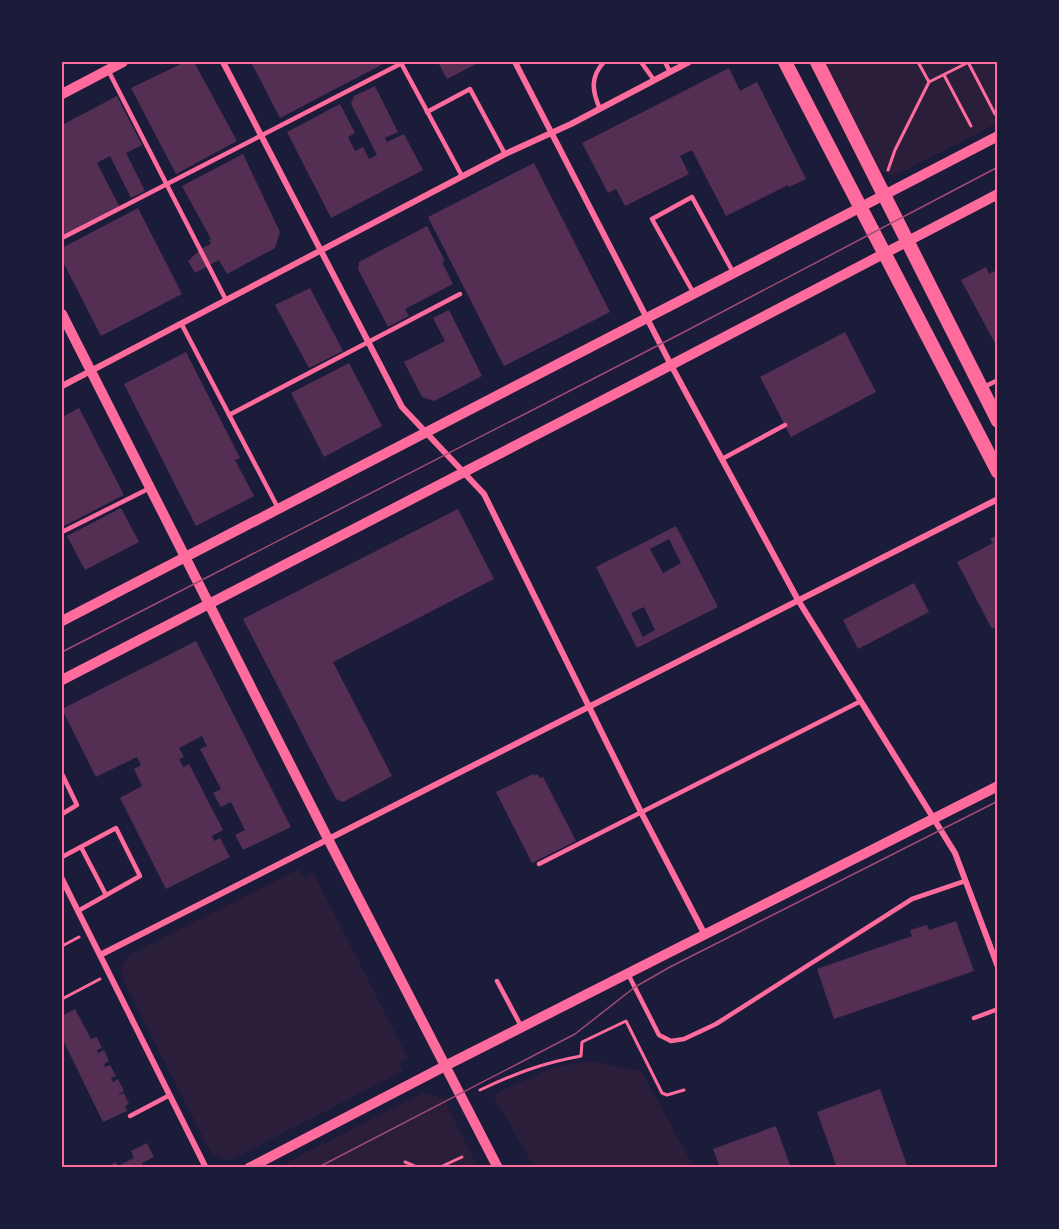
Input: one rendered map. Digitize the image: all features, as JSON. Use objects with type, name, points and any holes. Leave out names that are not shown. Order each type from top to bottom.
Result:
[{"type":"main road","points":[[785,62],[998,472]]},
{"type":"main road","points":[[817,62],[998,421]]},
{"type":"street","points":[[62,94],[123,62]]},
{"type":"street","points":[[223,62],[319,251],[402,407],[484,494],[641,812],[705,935]]},
{"type":"street","points":[[515,62],[671,365],[798,600],[955,853],[998,967]]},
{"type":"street","points":[[62,386],[462,176],[600,109],[689,62]]},
{"type":"street","points":[[62,621],[998,136]]},
{"type":"street","points":[[62,680],[998,194]]},
{"type":"street","points":[[62,314],[328,839],[498,1167]]},
{"type":"street","points":[[100,956],[998,499]]},
{"type":"street","points":[[249,1167],[998,786]]},
{"type":"street","points":[[62,879],[206,1167]]},
{"type":"lane","points":[[62,238],[403,62],[462,176]]},
{"type":"lane","points":[[600,109],[594,96],[592,81],[596,70],[604,62]]},
{"type":"lane","points":[[641,62],[654,80]]},
{"type":"lane","points":[[664,62],[670,72]]},
{"type":"lane","points":[[108,70],[226,300]]},
{"type":"lane","points":[[428,112],[470,89],[505,154]]},
{"type":"lane","points":[[694,294],[652,219],[692,197],[734,274]]},
{"type":"lane","points":[[229,415],[460,294]]},
{"type":"lane","points":[[181,323],[278,508]]},
{"type":"lane","points":[[981,389],[998,380]]},
{"type":"lane","points":[[722,459],[785,425]]},
{"type":"lane","points":[[62,532],[150,488]]},
{"type":"lane","points":[[539,864],[861,701]]},
{"type":"lane","points":[[62,774],[77,805],[62,814]]},
{"type":"lane","points":[[62,856],[116,828],[140,876],[78,911]]},
{"type":"lane","points":[[81,847],[106,895]]},
{"type":"lane","points":[[628,974],[659,1035],[671,1041],[684,1039],[716,1024],[912,899],[965,881]]},
{"type":"lane","points":[[497,981],[521,1027]]},
{"type":"lane","points":[[974,1018],[998,1009]]},
{"type":"lane","points":[[130,1116],[170,1095]]},
{"type":"path","points":[[918,62],[929,82]]},
{"type":"path","points":[[888,171],[895,150],[929,82],[969,62],[995,114]]},
{"type":"path","points":[[944,75],[971,126]]},
{"type":"path","points":[[62,946],[88,933]]},
{"type":"path","points":[[62,999],[110,974]]},
{"type":"path","points":[[480,1090],[523,1070],[581,1056],[582,1042],[626,1021],[662,1093],[667,1095],[684,1090]]},
{"type":"path","points":[[438,1167],[462,1157]]},
{"type":"path","points":[[405,1162],[419,1167]]},
{"type":"shaded area","points":[[825,62],[997,62],[997,123],[894,176],[881,171]]},
{"type":"shaded area","points":[[299,869],[304,877],[313,872],[408,1058],[398,1063],[403,1071],[237,1157],[227,1160],[219,1158],[207,1145],[124,982],[121,967],[129,955]]},
{"type":"shaded area","points":[[594,1061],[642,1072],[694,1167],[534,1167],[493,1095],[554,1067]]},
{"type":"shaded area","points":[[422,1093],[440,1097],[445,1101],[478,1167],[277,1168]]},
{"type":"building","points":[[185,62],[194,62],[237,141],[176,174],[131,88]]},
{"type":"building","points":[[251,62],[387,62],[280,118]]},
{"type":"building","points":[[438,62],[480,62],[447,79]]},
{"type":"building","points":[[729,68],[740,91],[757,82],[806,179],[789,187],[788,185],[726,216],[692,150],[680,156],[689,174],[625,206],[616,189],[608,193],[582,143]]},
{"type":"building","points":[[375,86],[398,132],[385,138],[387,142],[404,134],[423,170],[331,218],[287,132],[340,104],[355,133],[348,137],[355,151],[363,147],[369,159],[377,155],[351,104],[354,96]]},
{"type":"building","points":[[117,96],[142,145],[126,153],[145,191],[131,198],[110,156],[97,163],[119,206],[62,236],[62,125]]},
{"type":"building","points":[[243,154],[280,232],[275,248],[227,274],[219,260],[195,273],[188,261],[201,249],[211,244],[209,240],[211,239],[182,186]]},
{"type":"building","points":[[534,163],[610,312],[504,366],[428,217]]},
{"type":"building","points":[[138,208],[182,294],[101,336],[62,260],[62,248]]},
{"type":"building","points":[[427,226],[445,261],[442,262],[453,284],[405,309],[409,316],[388,327],[358,269],[359,262]]},
{"type":"building","points":[[986,267],[989,274],[998,269],[998,349],[961,280]]},
{"type":"building","points":[[310,288],[343,351],[309,368],[275,305]]},
{"type":"building","points":[[449,310],[482,376],[434,401],[422,397],[404,362],[445,341],[433,318]]},
{"type":"building","points":[[845,332],[876,392],[791,437],[760,377]]},
{"type":"building","points":[[186,352],[240,458],[235,460],[254,496],[196,526],[124,384]]},
{"type":"building","points":[[349,363],[382,426],[324,457],[291,393]]},
{"type":"building","points":[[79,408],[124,495],[62,527],[62,417]]},
{"type":"building","points":[[121,508],[139,542],[85,570],[67,536]]},
{"type":"building","points":[[458,509],[494,579],[333,662],[392,776],[343,802],[336,799],[243,619]]},
{"type":"building","points":[[676,526],[718,607],[637,648],[596,567]],"holes":[[[669,539],[681,563],[663,573],[650,549]],[[644,607],[655,630],[643,637],[631,613]]]},
{"type":"building","points":[[998,535],[998,626],[992,629],[957,562],[993,543],[990,539]]},
{"type":"building","points":[[914,583],[929,612],[858,649],[843,620]]},
{"type":"building","points":[[196,641],[291,827],[243,850],[235,835],[245,830],[231,802],[221,807],[213,793],[221,789],[200,749],[207,746],[202,736],[179,748],[184,757],[179,759],[183,767],[189,764],[223,830],[212,836],[214,841],[220,838],[230,857],[166,889],[120,798],[142,786],[134,769],[141,765],[137,757],[96,777],[62,709]]},
{"type":"building","points":[[533,774],[534,776],[537,774],[540,778],[543,777],[576,841],[532,863],[496,792]]},
{"type":"building","points":[[956,921],[974,971],[834,1019],[817,969],[912,936],[910,930],[927,925],[929,930]]},
{"type":"building","points":[[75,1009],[91,1039],[97,1037],[102,1048],[97,1050],[98,1053],[104,1050],[109,1061],[104,1064],[105,1067],[110,1065],[116,1076],[111,1078],[113,1082],[118,1079],[124,1091],[119,1095],[124,1093],[129,1104],[125,1106],[127,1111],[103,1122],[62,1038],[62,1016]]},
{"type":"building","points":[[880,1089],[908,1168],[837,1168],[817,1112]]},
{"type":"building","points":[[776,1126],[791,1168],[720,1168],[713,1149]]},
{"type":"building","points":[[147,1143],[154,1157],[142,1163],[145,1168],[106,1168],[116,1162],[118,1166],[134,1158],[131,1151]]},
{"type":"tram line","points":[[62,652],[684,332],[998,167]]},
{"type":"tram line","points":[[317,1168],[575,1034],[635,987],[670,967],[998,801]]}]
